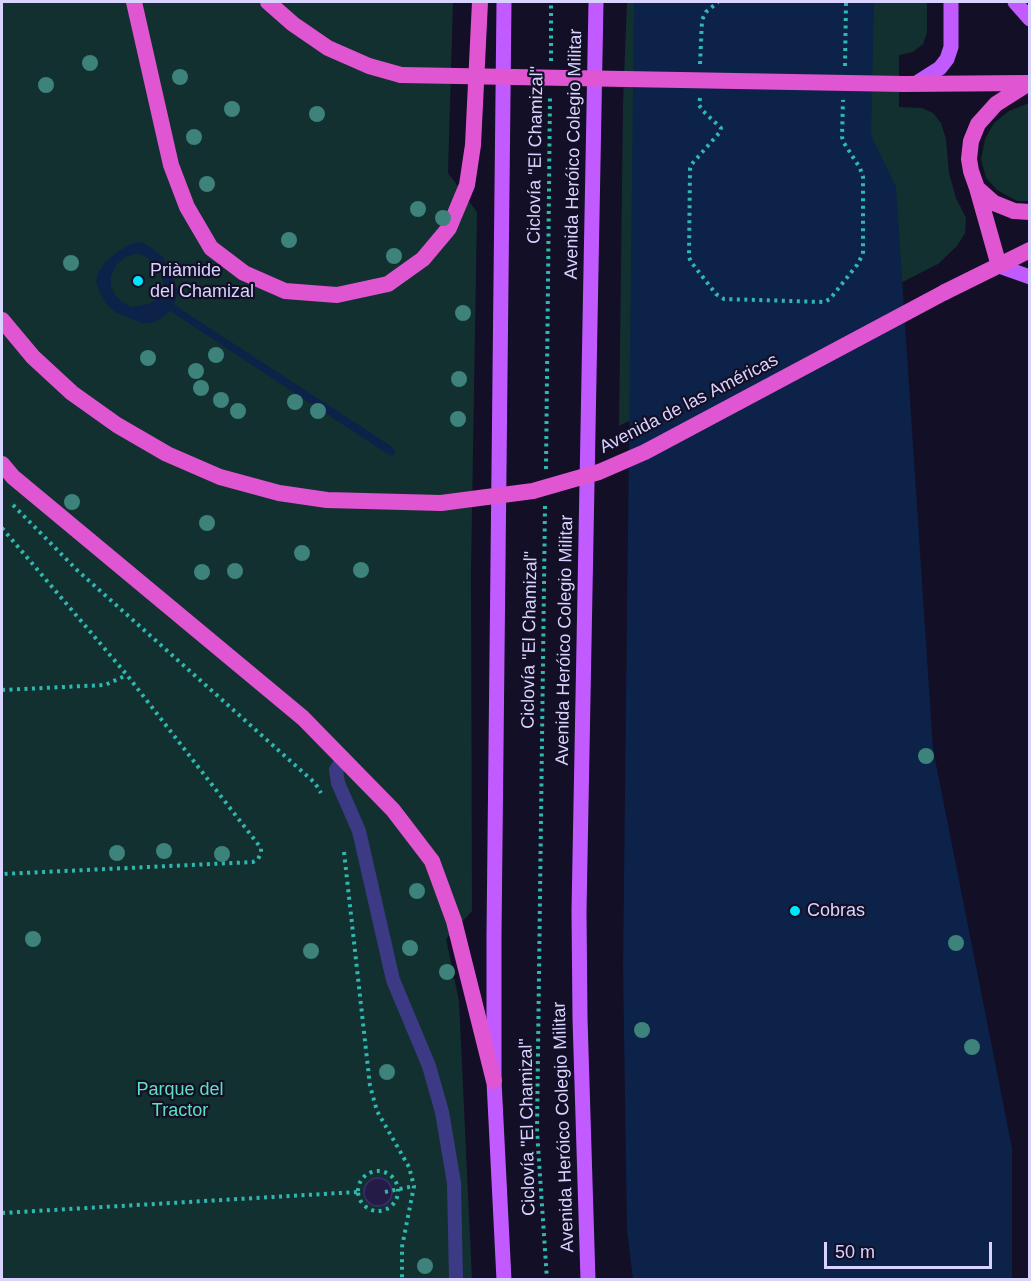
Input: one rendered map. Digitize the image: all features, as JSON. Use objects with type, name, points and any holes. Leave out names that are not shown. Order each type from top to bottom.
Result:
[{"type":"highway","points":[[134,2],[171,165],[187,207],[211,248],[244,273],[285,291],[337,295],[388,284],[423,259],[449,228],[467,185],[473,145],[480,2]]},
{"type":"highway","points":[[268,2],[293,24],[327,48],[369,66],[401,75],[1029,83]]},
{"type":"highway","points":[[999,266],[971,171],[969,159],[971,141],[978,124],[996,104],[1029,83]]},
{"type":"highway","points":[[977,188],[994,203],[1014,211],[1029,212]]},
{"type":"highway","name":"Avenida de las Américas","points":[[2,320],[33,357],[72,393],[167,454],[220,477],[279,493],[327,501],[441,503],[533,491],[599,472],[645,452],[945,292],[1029,250]]},
{"type":"highway","points":[[2,464],[13,477],[303,718],[393,810],[432,861],[454,921],[494,1081]]},
{"type":"main road","points":[[504,2],[494,911],[494,1081],[504,1280]]},
{"type":"main road","name":"Avenida Heróico Colegio Militar","points":[[588,1280],[579,911],[596,2]]},
{"type":"main road","points":[[911,83],[940,68],[947,58],[951,47],[951,2]]},
{"type":"main road","points":[[1015,2],[1029,19]]},
{"type":"main road","points":[[999,266],[1029,277]]},
{"type":"lane","points":[[344,758],[336,770],[338,783],[359,831],[393,980],[429,1066],[442,1112],[454,1183],[456,1280]]},
{"type":"path","name":"Ciclovía \"El Chamizal\"","points":[[551,2],[551,71]]},
{"type":"path","points":[[700,74],[702,20],[706,12],[718,2]]},
{"type":"path","points":[[844,70],[846,2]]},
{"type":"path","points":[[700,95],[699,105],[721,128],[691,165],[688,257],[716,294],[724,299],[824,302],[830,299],[844,282],[863,254],[863,177],[842,137],[844,92]]},
{"type":"path","name":"Ciclovía \"El Chamizal\"","points":[[546,480],[550,94]]},
{"type":"path","points":[[10,501],[77,570],[315,783],[324,799]]},
{"type":"path","name":"Ciclovía \"El Chamizal\"","points":[[546,503],[537,1131],[547,1280]]},
{"type":"path","points":[[2,528],[127,675],[261,848],[258,859],[253,862],[2,874]]},
{"type":"path","points":[[2,690],[105,685],[127,675]]},
{"type":"path","points":[[342,842],[370,1086],[377,1111],[409,1167],[414,1186],[402,1247],[402,1280]]},
{"type":"path","points":[[375,1171],[385,1172],[394,1178],[398,1189],[397,1198],[390,1207],[380,1212],[369,1210],[360,1202],[357,1192],[359,1182],[366,1174],[375,1171]]},
{"type":"path","points":[[385,1192],[414,1186]]},
{"type":"path","points":[[2,1213],[357,1192]]},
{"type":"green space","name":"Parque del Tractor","points":[[2,2],[453,2],[448,173],[477,212],[471,572],[472,911],[446,939],[459,1001],[472,1279],[2,1280]]},
{"type":"green space","points":[[627,2],[927,2],[927,32],[923,44],[913,52],[899,55],[899,107],[922,108],[933,113],[941,123],[946,139],[949,173],[956,198],[966,218],[965,233],[957,246],[938,264],[619,426],[623,103]]},
{"type":"green space","points":[[1029,103],[1029,201],[1017,201],[997,190],[986,178],[981,159],[985,139],[994,123],[1009,111]]},
{"type":"water","name":"Cobras","points":[[634,2],[874,2],[871,135],[896,187],[933,749],[1012,1148],[1012,1279],[633,1279],[627,1230],[623,967]]},
{"type":"water","points":[[142,242],[163,257],[173,275],[178,293],[174,305],[394,448],[391,452],[173,308],[164,317],[152,323],[141,323],[115,312],[106,304],[96,282],[98,273],[105,262],[130,244]],"holes":[[[138,253],[148,258],[160,270],[164,286],[158,298],[149,304],[132,307],[115,295],[111,286],[111,277],[116,265],[126,257]]]},
{"type":"building","points":[[378,1178],[388,1182],[392,1192],[388,1202],[378,1206],[368,1202],[364,1192],[368,1182]]},
{"type":"waterway","points":[[172,308],[391,452]]},
{"type":"place","name":"Priàmide del Chamizal","points":[[138,281]]},
{"type":"place","name":"Cobras","points":[[795,911]]}]
